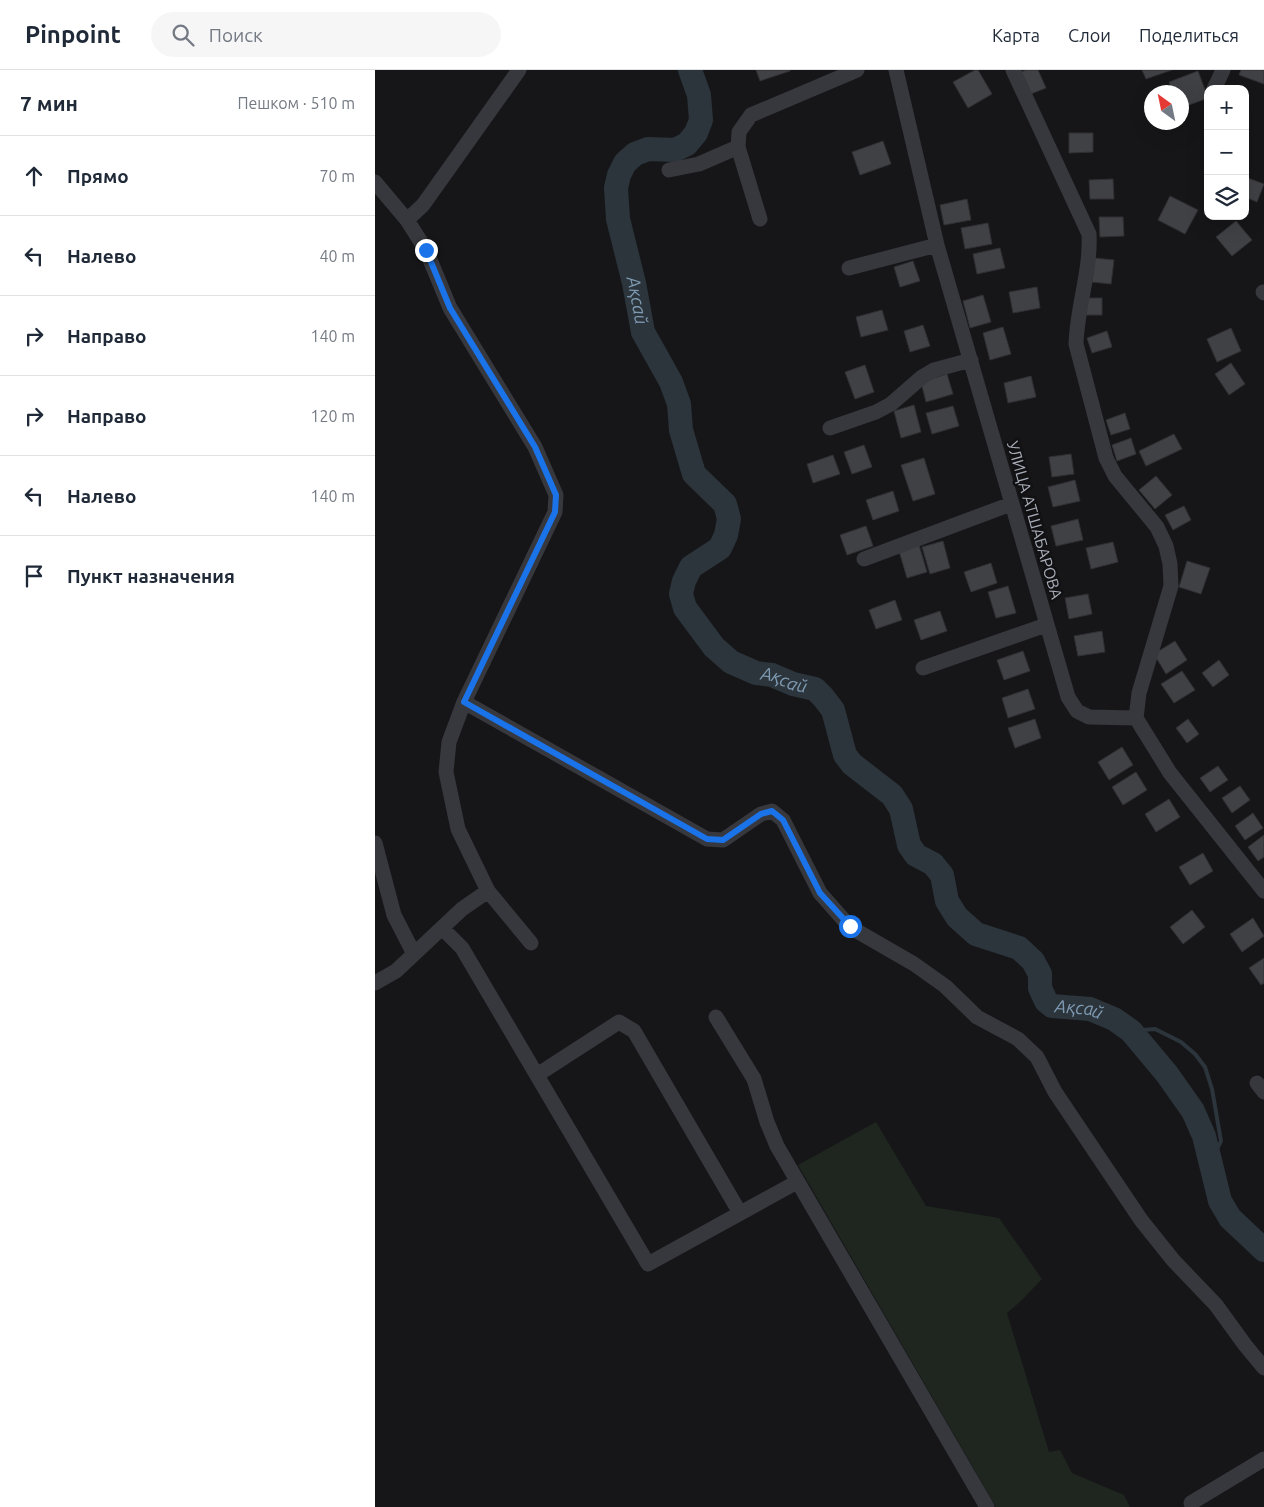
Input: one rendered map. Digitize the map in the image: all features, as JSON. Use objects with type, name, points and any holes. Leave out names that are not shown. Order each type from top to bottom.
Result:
[{"type":"street","points":[[407,220],[423,205],[519,70]]},
{"type":"street","points":[[760,219],[738,147],[739,132],[751,115],[857,70]]},
{"type":"street","name":"УЛИЦА АТШАБАРОВА","points":[[896,70],[937,245],[1068,697],[1077,711],[1089,717],[1136,718]]},
{"type":"street","points":[[1013,70],[1089,234],[1090,250],[1076,328],[1076,344],[1106,458],[1115,476],[1157,527],[1166,546],[1170,564],[1171,586],[1139,693],[1136,718],[1170,774],[1264,891]]},
{"type":"street","points":[[1216,85],[1223,70]]},
{"type":"street","points":[[669,170],[699,164],[738,147]]},
{"type":"street","points":[[375,182],[407,220],[426,250],[450,308],[535,447],[556,495],[555,512],[464,702],[449,742],[446,772],[458,829],[488,891],[531,943]]},
{"type":"street","points":[[849,268],[937,245]]},
{"type":"street","points":[[831,428],[876,412],[891,404],[922,377],[934,370],[971,360]]},
{"type":"street","points":[[864,559],[1011,504]]},
{"type":"street","points":[[923,668],[1046,625]]},
{"type":"street","points":[[464,702],[707,839],[723,840],[761,814],[772,811],[783,820],[820,893],[850,926],[914,964],[945,986],[977,1017],[1018,1038],[1037,1058],[1055,1092],[1141,1220],[1173,1260],[1216,1305],[1264,1368]]},
{"type":"street","points":[[376,852],[393,915],[415,954]]},
{"type":"street","points":[[375,983],[396,971],[443,929],[462,909],[488,891]]},
{"type":"street","points":[[443,929],[462,948],[649,1264],[797,1182]]},
{"type":"street","points":[[716,1017],[755,1079],[767,1122],[777,1146],[987,1507]]},
{"type":"street","points":[[537,1075],[619,1022],[633,1031],[740,1213]]},
{"type":"street","points":[[1191,1503],[1264,1459]]},
{"type":"shaded area","points":[[876,1122],[926,1206],[999,1218],[1042,1279],[1007,1313],[1049,1452],[1060,1450],[1072,1473],[1124,1495],[1130,1507],[996,1507],[798,1165]]},
{"type":"building","points":[[756,70],[790,70],[790,71],[760,81]]},
{"type":"building","points":[[978,70],[992,94],[968,108],[953,82]]},
{"type":"building","points":[[1026,70],[1038,70],[1046,88],[1028,95],[1018,73]]},
{"type":"building","points":[[1142,70],[1172,70],[1146,79]]},
{"type":"building","points":[[1241,70],[1264,70],[1264,84],[1239,75]]},
{"type":"building","points":[[1198,71],[1204,87],[1204,99],[1189,105],[1189,85],[1170,85],[1169,82]]},
{"type":"building","points":[[1069,133],[1093,133],[1093,152],[1069,153]]},
{"type":"building","points":[[883,141],[891,164],[860,175],[852,152]]},
{"type":"building","points":[[1249,178],[1264,184],[1257,202],[1249,199]]},
{"type":"building","points":[[1113,179],[1114,199],[1090,199],[1089,180]]},
{"type":"building","points":[[1170,196],[1198,210],[1185,234],[1158,220]]},
{"type":"building","points":[[967,199],[971,220],[944,225],[940,205]]},
{"type":"building","points":[[1099,217],[1123,217],[1124,236],[1100,237]]},
{"type":"building","points":[[1236,221],[1252,240],[1232,256],[1216,237]]},
{"type":"building","points":[[988,223],[992,244],[965,249],[961,228]]},
{"type":"building","points":[[1000,248],[1005,268],[977,274],[973,254]]},
{"type":"building","points":[[1094,258],[1114,260],[1111,284],[1092,282]]},
{"type":"building","points":[[913,261],[920,281],[900,287],[894,267]]},
{"type":"building","points":[[1037,287],[1040,308],[1013,313],[1009,292]]},
{"type":"building","points":[[983,295],[991,322],[970,328],[963,301]]},
{"type":"building","points":[[1082,298],[1102,298],[1102,315],[1082,315]]},
{"type":"building","points":[[882,310],[888,330],[861,337],[856,317]]},
{"type":"building","points":[[923,325],[930,346],[910,352],[904,331]]},
{"type":"building","points":[[1003,327],[1011,354],[990,360],[983,333]]},
{"type":"building","points":[[1231,328],[1241,351],[1217,362],[1207,339]]},
{"type":"building","points":[[1107,331],[1112,347],[1092,353],[1087,338]]},
{"type":"building","points":[[1231,363],[1245,384],[1229,395],[1215,374]]},
{"type":"building","points":[[865,365],[874,392],[855,399],[845,372]]},
{"type":"building","points":[[947,374],[953,394],[926,402],[921,382]]},
{"type":"building","points":[[1031,376],[1036,397],[1008,403],[1004,383]]},
{"type":"building","points":[[914,405],[921,432],[901,438],[894,411]]},
{"type":"building","points":[[953,406],[959,426],[932,434],[926,413]]},
{"type":"building","points":[[1125,413],[1130,429],[1111,435],[1106,420]]},
{"type":"building","points":[[1174,434],[1182,449],[1146,466],[1139,451]]},
{"type":"building","points":[[1131,438],[1136,454],[1117,461],[1112,445]]},
{"type":"building","points":[[864,445],[872,467],[852,474],[844,452]]},
{"type":"building","points":[[1071,454],[1074,474],[1052,477],[1049,457]]},
{"type":"building","points":[[833,455],[840,474],[813,483],[807,464]]},
{"type":"building","points":[[924,458],[935,494],[913,501],[901,465]]},
{"type":"building","points":[[1156,476],[1172,495],[1155,509],[1139,490]]},
{"type":"building","points":[[1075,480],[1080,501],[1053,507],[1048,487]]},
{"type":"building","points":[[893,491],[899,511],[873,520],[866,500]]},
{"type":"building","points":[[1184,506],[1191,520],[1173,530],[1165,515]]},
{"type":"building","points":[[1078,519],[1083,540],[1056,546],[1051,526]]},
{"type":"building","points":[[866,526],[873,546],[847,555],[840,535]]},
{"type":"building","points":[[943,541],[950,568],[930,574],[922,547]]},
{"type":"building","points":[[1113,542],[1118,562],[1091,569],[1086,548]]},
{"type":"building","points":[[919,545],[927,572],[907,578],[899,551]]},
{"type":"building","points":[[1187,561],[1210,568],[1201,594],[1179,587]]},
{"type":"building","points":[[991,563],[997,583],[971,592],[964,572]]},
{"type":"building","points":[[1008,586],[1016,613],[996,618],[988,592]]},
{"type":"building","points":[[1088,594],[1092,614],[1069,619],[1065,598]]},
{"type":"building","points":[[895,600],[902,620],[876,629],[869,610]]},
{"type":"building","points":[[940,611],[947,631],[921,640],[914,620]]},
{"type":"building","points":[[1102,631],[1105,652],[1078,656],[1074,636]]},
{"type":"building","points":[[1175,641],[1187,660],[1166,674],[1154,654]]},
{"type":"building","points":[[1023,651],[1030,671],[1004,680],[997,660]]},
{"type":"building","points":[[1219,660],[1229,675],[1213,687],[1202,673]]},
{"type":"building","points":[[1182,671],[1195,690],[1174,703],[1161,684]]},
{"type":"building","points":[[1028,689],[1035,709],[1008,718],[1002,698]]},
{"type":"building","points":[[1035,719],[1041,738],[1015,748],[1008,728]]},
{"type":"building","points":[[1188,719],[1199,734],[1187,743],[1176,728]]},
{"type":"building","points":[[1122,747],[1133,765],[1109,780],[1098,762]]},
{"type":"building","points":[[1218,766],[1228,780],[1210,792],[1200,778]]},
{"type":"building","points":[[1136,772],[1147,790],[1123,805],[1112,787]]},
{"type":"building","points":[[1240,786],[1250,800],[1232,813],[1222,798]]},
{"type":"building","points":[[1169,799],[1180,817],[1156,832],[1145,814]]},
{"type":"building","points":[[1253,813],[1263,828],[1245,840],[1235,826]]},
{"type":"building","points":[[1264,835],[1264,857],[1258,861],[1248,847]]},
{"type":"building","points":[[1203,853],[1213,871],[1190,885],[1179,867]]},
{"type":"building","points":[[1192,910],[1205,927],[1183,944],[1170,927]]},
{"type":"building","points":[[1253,918],[1264,936],[1242,952],[1230,934]]},
{"type":"building","points":[[1264,958],[1264,983],[1261,985],[1249,968]]},
{"type":"waterway","name":"Ақсай","points":[[690,70],[699,95],[701,120],[696,133],[687,144],[675,150],[648,149],[635,154],[625,163],[619,175],[616,188],[618,219],[634,283],[643,332],[671,382],[679,404],[681,430],[694,474],[725,504],[729,519],[726,535],[720,548],[691,567],[684,581],[681,594],[685,608],[714,647],[731,662],[756,673],[772,675],[793,684],[815,689],[823,697],[833,710],[845,755],[852,764],[892,795],[901,809],[909,845],[916,855],[933,864],[942,875],[947,901],[957,917],[976,934],[1019,948],[1033,961],[1040,974],[1040,988],[1046,1001],[1052,1006],[1090,1009],[1114,1019],[1131,1031],[1167,1074],[1193,1111],[1204,1136],[1220,1201],[1230,1218],[1264,1250]]},
{"type":"waterway","points":[[1131,1031],[1155,1029],[1181,1042],[1195,1054],[1205,1067],[1212,1089],[1221,1141],[1211,1162]]},
{"type":"route","points":[[426,250],[450,308],[535,447],[556,495],[555,512],[464,702],[707,839],[723,840],[761,814],[772,811],[783,820],[820,893],[850,926]]}]
